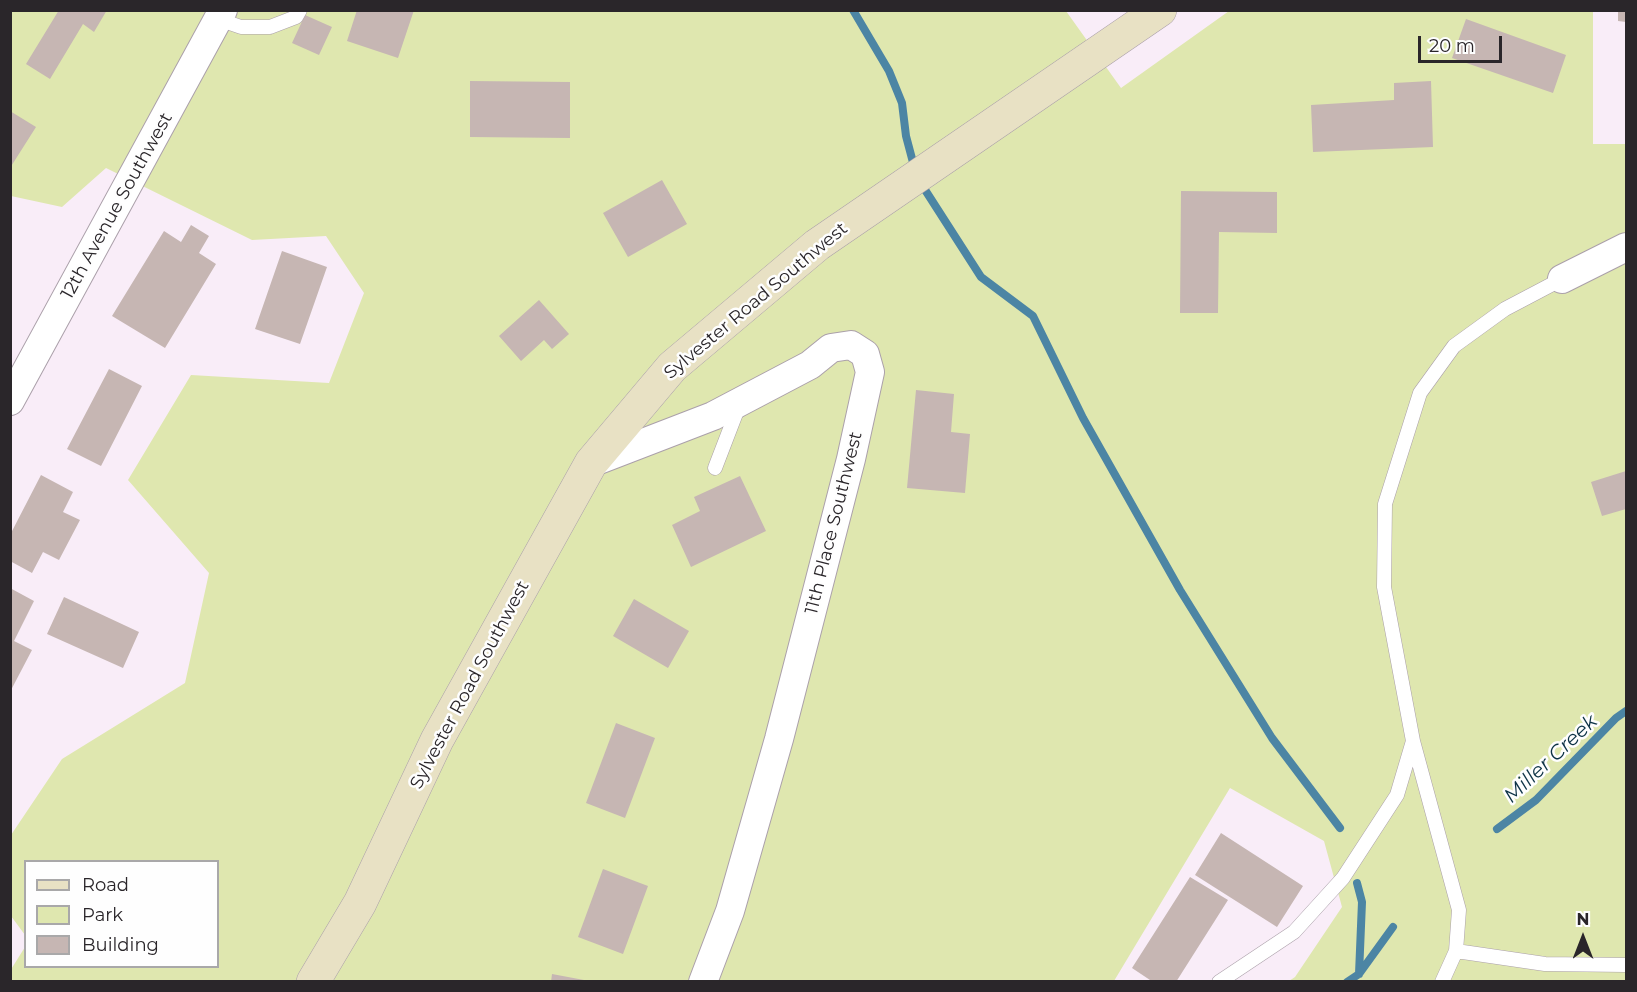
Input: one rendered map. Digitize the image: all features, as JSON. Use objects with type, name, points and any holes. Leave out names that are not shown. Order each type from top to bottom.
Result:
[{"type":"street","name":"Sylvester Road Southwest","points":[[313,981],[360,903],[437,740],[591,463],[672,367],[817,245],[1037,92],[1160,10]]},
{"type":"street","name":"12th Avenue Southwest","points":[[10,401],[221,15]]},
{"type":"street","points":[[1562,279],[1626,248]]},
{"type":"street","name":"11th Place Southwest","points":[[591,463],[713,416],[810,365],[831,348],[851,345],[865,354],[870,372],[851,459],[785,717],[730,911],[703,981]]},
{"type":"lane","points":[[221,15],[241,27],[270,27],[296,17],[300,10]]},
{"type":"lane","points":[[1442,981],[1456,951],[1459,910],[1413,741],[1384,587],[1384,504],[1420,393],[1454,346],[1505,309],[1562,279]]},
{"type":"lane","points":[[715,468],[733,429],[741,401]]},
{"type":"lane","points":[[1219,981],[1294,932],[1343,878],[1397,795],[1413,741]]},
{"type":"lane","points":[[1456,951],[1545,964],[1626,965]]},
{"type":"green space","points":[[11,11],[1066,11],[1121,88],[1229,11],[1593,11],[1593,144],[1626,144],[1626,981],[1289,981],[1295,977],[1342,907],[1324,841],[1230,788],[1114,981],[11,982],[10,971],[24,949],[24,968],[219,968],[219,860],[24,860],[24,934],[11,916],[11,835],[62,759],[185,683],[209,573],[128,480],[191,375],[329,383],[364,293],[326,236],[252,240],[106,168],[62,207],[11,196]]},
{"type":"building","points":[[59,10],[107,10],[94,32],[83,24],[50,79],[26,64]]},
{"type":"building","points":[[357,10],[414,10],[398,58],[347,41]]},
{"type":"building","points":[[1618,10],[1626,10],[1626,22],[1618,21]]},
{"type":"building","points":[[305,15],[332,27],[319,55],[292,43]]},
{"type":"building","points":[[1466,19],[1566,55],[1553,93],[1452,58]]},
{"type":"building","points":[[470,81],[570,82],[570,138],[470,137]]},
{"type":"building","points":[[1431,81],[1433,147],[1313,152],[1311,105],[1394,100],[1394,83]]},
{"type":"building","points":[[10,111],[36,127],[10,168]]},
{"type":"building","points":[[662,180],[687,224],[628,257],[603,213]]},
{"type":"building","points":[[1181,191],[1277,192],[1277,233],[1219,232],[1218,313],[1180,313]]},
{"type":"building","points":[[191,225],[209,236],[199,253],[216,264],[165,348],[112,316],[164,231],[181,242]]},
{"type":"building","points":[[282,251],[327,267],[300,344],[255,329]]},
{"type":"building","points":[[539,300],[569,334],[552,349],[544,340],[521,361],[499,336]]},
{"type":"building","points":[[109,369],[142,386],[101,466],[67,449]]},
{"type":"building","points":[[916,390],[954,394],[951,432],[970,434],[965,493],[907,488]]},
{"type":"building","points":[[1626,471],[1626,509],[1602,516],[1591,482]]},
{"type":"building","points":[[41,475],[73,492],[63,512],[80,520],[59,560],[43,552],[32,573],[10,561],[10,535]]},
{"type":"building","points":[[740,476],[766,531],[691,567],[672,525],[700,511],[694,497]]},
{"type":"building","points":[[10,588],[34,601],[14,641],[32,650],[10,692]]},
{"type":"building","points":[[64,597],[139,632],[123,668],[47,634]]},
{"type":"building","points":[[634,599],[689,631],[668,668],[613,636]]},
{"type":"building","points":[[616,723],[655,738],[625,818],[586,803]]},
{"type":"building","points":[[1221,833],[1303,886],[1277,927],[1195,875]]},
{"type":"building","points":[[603,869],[648,886],[623,954],[578,937]]},
{"type":"building","points":[[1190,877],[1228,900],[1176,982],[1153,982],[1132,968]]},
{"type":"building","points":[[552,974],[584,980],[584,982],[551,982]]},
{"type":"waterway","points":[[853,10],[889,71],[902,103],[906,136],[915,170]]},
{"type":"waterway","points":[[920,182],[981,277],[1033,316],[1083,418],[1180,590],[1272,738],[1340,828]]},
{"type":"waterway","name":"Miller Creek","points":[[1497,829],[1536,800],[1616,718],[1626,711]]},
{"type":"waterway","points":[[1357,883],[1362,902],[1359,974]]},
{"type":"waterway","name":"Miller Creek","points":[[1347,982],[1359,974],[1393,927]]}]
